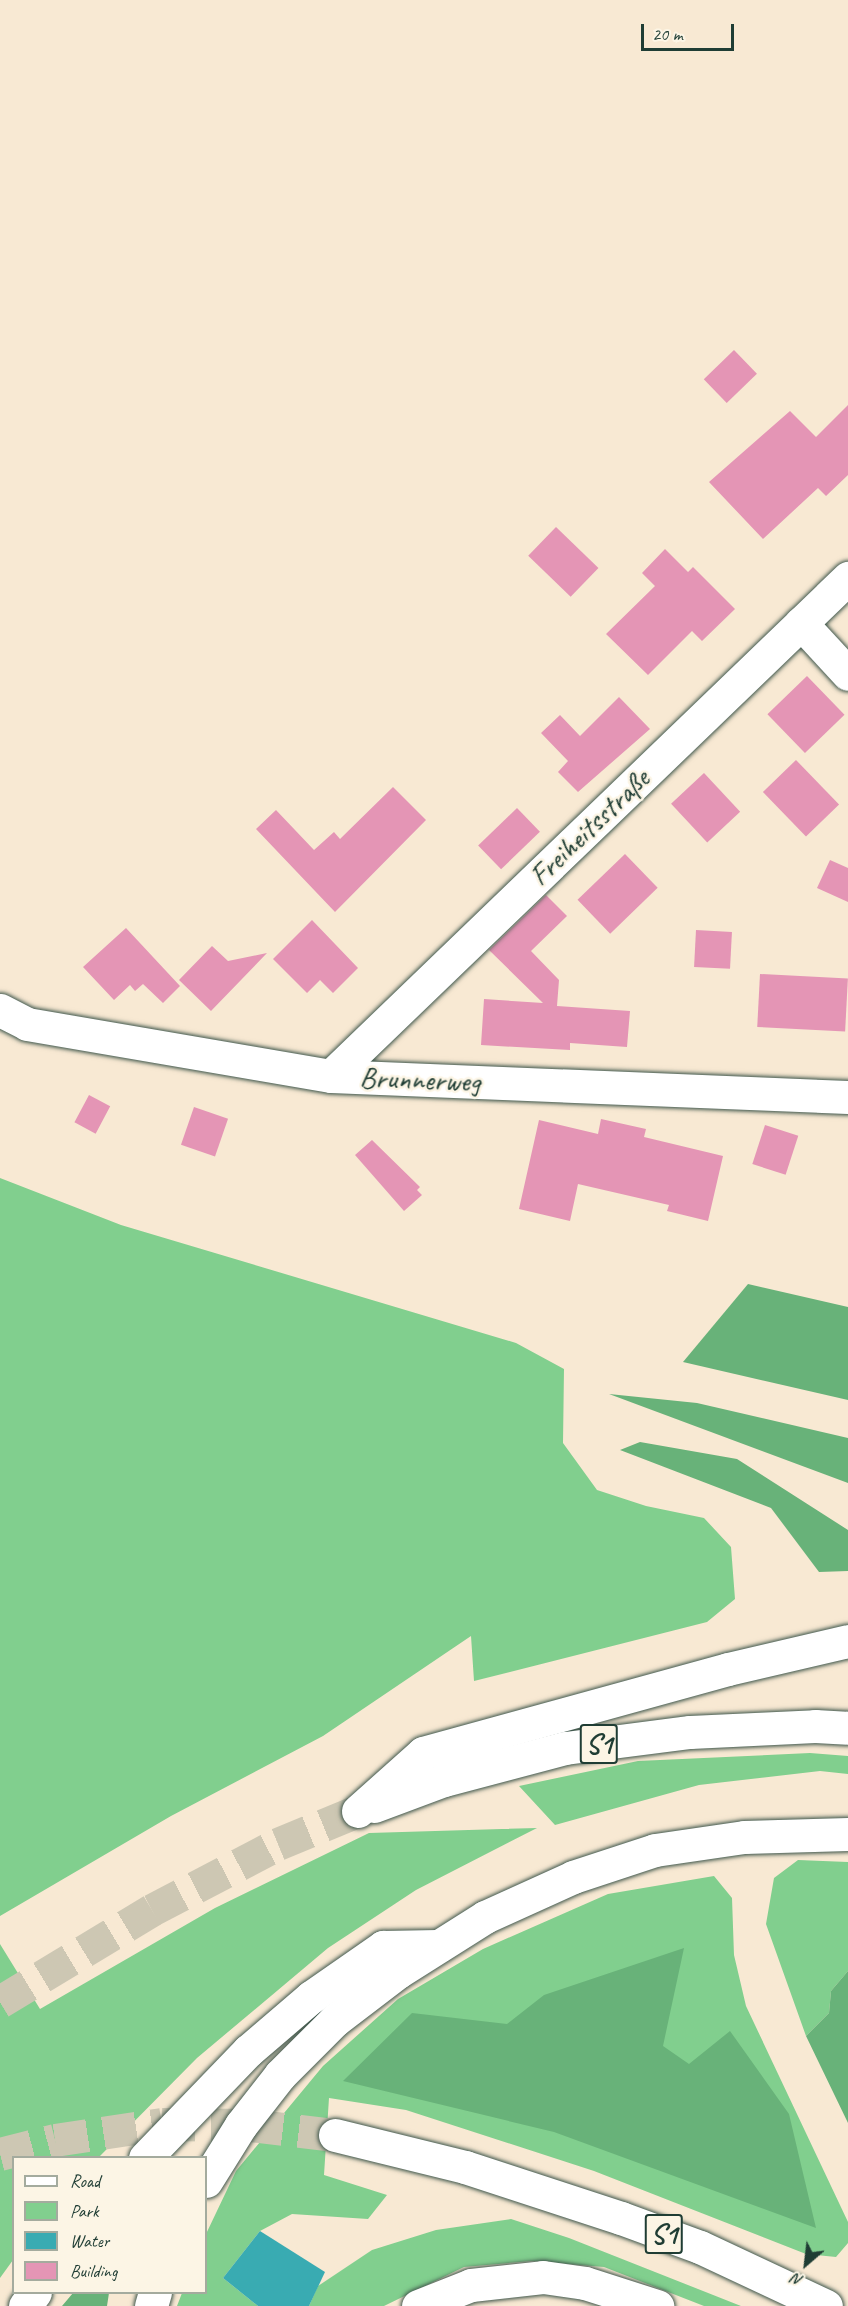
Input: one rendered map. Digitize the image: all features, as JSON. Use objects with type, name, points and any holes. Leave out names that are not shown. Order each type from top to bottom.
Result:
[{"type":"main road","name":"Freiheitsstraße","points":[[331,1076],[848,579]]},
{"type":"main road","points":[[801,623],[848,674]]},
{"type":"main road","name":"Brunnerweg","points":[[0,1010],[27,1024],[331,1076],[848,1097]]},
{"type":"main road","name":"S1","points":[[848,1641],[728,1669],[423,1753],[358,1811],[444,1780],[565,1748],[690,1732],[815,1726],[848,1728]]},
{"type":"main road","points":[[207,2179],[241,2125],[280,2075],[335,2020],[398,1972],[485,1917],[573,1877],[655,1850],[744,1837],[848,1834]]},
{"type":"main road","points":[[146,2156],[248,2051],[311,1997],[384,1947],[438,1946]]},
{"type":"main road","name":"S1","points":[[335,2135],[465,2167],[621,2218],[700,2247],[826,2306]]},
{"type":"main road","points":[[418,2306],[471,2285],[543,2277],[594,2285],[657,2306]]},
{"type":"green space","points":[[0,1178],[121,1225],[516,1343],[564,1369],[563,1443],[597,1490],[646,1506],[704,1518],[731,1547],[735,1599],[707,1622],[474,1681],[471,1636],[323,1736],[171,1816],[0,1916]]},
{"type":"green space","points":[[748,1284],[848,1307],[848,1400],[683,1362]]},
{"type":"green space","points":[[609,1394],[697,1403],[848,1438],[848,1483]]},
{"type":"green space","points":[[640,1442],[737,1459],[848,1530],[848,1571],[819,1572],[771,1508],[620,1450]]},
{"type":"green space","points":[[810,1753],[848,1756],[848,1774],[820,1771],[699,1785],[555,1825],[519,1786],[638,1761]]},
{"type":"green space","points":[[537,1828],[416,1890],[328,1948],[197,2058],[100,2156],[12,2156],[12,2261],[0,2278],[0,1944],[40,2009],[215,1908],[369,1833]]},
{"type":"green space","points":[[798,1860],[848,1862],[848,1971],[831,1991],[829,2013],[806,2036],[766,1924],[774,1878]]},
{"type":"green space","points":[[714,1876],[732,1898],[734,1955],[746,2006],[848,2222],[848,2243],[836,2257],[806,2254],[594,2171],[406,2110],[329,2098],[324,2175],[387,2195],[368,2219],[292,2214],[260,2231],[223,2278],[258,2306],[177,2306],[182,2294],[207,2294],[207,2232],[236,2171],[323,2066],[398,1999],[483,1949],[608,1894]]},
{"type":"green space","points":[[684,1948],[663,2046],[689,2064],[730,2031],[789,2114],[816,2228],[554,2132],[343,2081],[412,2013],[507,2024],[544,1995]]},
{"type":"green space","points":[[848,1971],[848,2123],[806,2036],[829,2013],[831,1991]]},
{"type":"green space","points":[[511,2219],[569,2238],[741,2306],[704,2306],[604,2267],[532,2261],[464,2267],[384,2306],[309,2306],[318,2286],[372,2250],[436,2230]]},
{"type":"green space","points":[[72,2294],[109,2294],[107,2306],[62,2306]]},
{"type":"water","points":[[260,2231],[325,2272],[309,2306],[258,2306],[223,2278]]},
{"type":"building","points":[[734,350],[757,374],[727,403],[704,379]]},
{"type":"building","points":[[848,405],[848,475],[826,496],[818,488],[763,539],[709,482],[790,411],[816,437]]},
{"type":"building","points":[[556,527],[598,568],[571,597],[528,556]]},
{"type":"building","points":[[665,549],[688,572],[693,567],[735,609],[702,641],[692,631],[648,675],[606,634],[655,586],[642,573]]},
{"type":"building","points":[[807,676],[845,715],[805,753],[767,714]]},
{"type":"building","points":[[619,697],[650,729],[578,792],[558,772],[568,761],[541,733],[560,715],[580,736]]},
{"type":"building","points":[[796,760],[839,805],[806,837],[763,792]]},
{"type":"building","points":[[704,773],[740,812],[707,842],[671,804]]},
{"type":"building","points":[[393,787],[426,820],[335,912],[256,829],[276,810],[314,850],[334,832],[340,839]]},
{"type":"building","points":[[517,808],[540,832],[501,869],[478,846]]},
{"type":"building","points":[[625,854],[658,888],[610,934],[578,900]]},
{"type":"building","points":[[830,860],[848,868],[848,902],[817,888]]},
{"type":"building","points":[[546,895],[567,916],[531,951],[559,980],[557,1006],[630,1011],[627,1047],[570,1043],[570,1050],[481,1045],[484,999],[543,1003],[489,950]]},
{"type":"building","points":[[312,920],[358,968],[333,993],[320,980],[307,993],[273,959]]},
{"type":"building","points":[[126,928],[180,986],[163,1003],[143,984],[135,991],[130,985],[114,1000],[83,967]]},
{"type":"building","points":[[696,930],[732,932],[730,969],[694,967]]},
{"type":"building","points":[[212,946],[228,961],[267,953],[211,1011],[179,980]]},
{"type":"building","points":[[760,974],[848,979],[845,1032],[757,1027]]},
{"type":"building","points":[[89,1095],[110,1106],[96,1134],[74,1122]]},
{"type":"building","points":[[194,1107],[228,1119],[215,1157],[181,1145]]},
{"type":"building","points":[[601,1119],[646,1129],[644,1137],[723,1156],[708,1221],[667,1211],[669,1205],[578,1184],[570,1221],[519,1209],[539,1120],[598,1134]]},
{"type":"building","points":[[765,1125],[798,1136],[786,1175],[752,1164]]},
{"type":"building","points":[[372,1140],[420,1187],[417,1190],[422,1195],[404,1211],[355,1155]]},
{"type":"tunnel","points":[[0,2002],[152,1910],[278,1844],[358,1811]]},
{"type":"tunnel","points":[[0,2154],[55,2140],[162,2124],[250,2125],[335,2135]]}]
